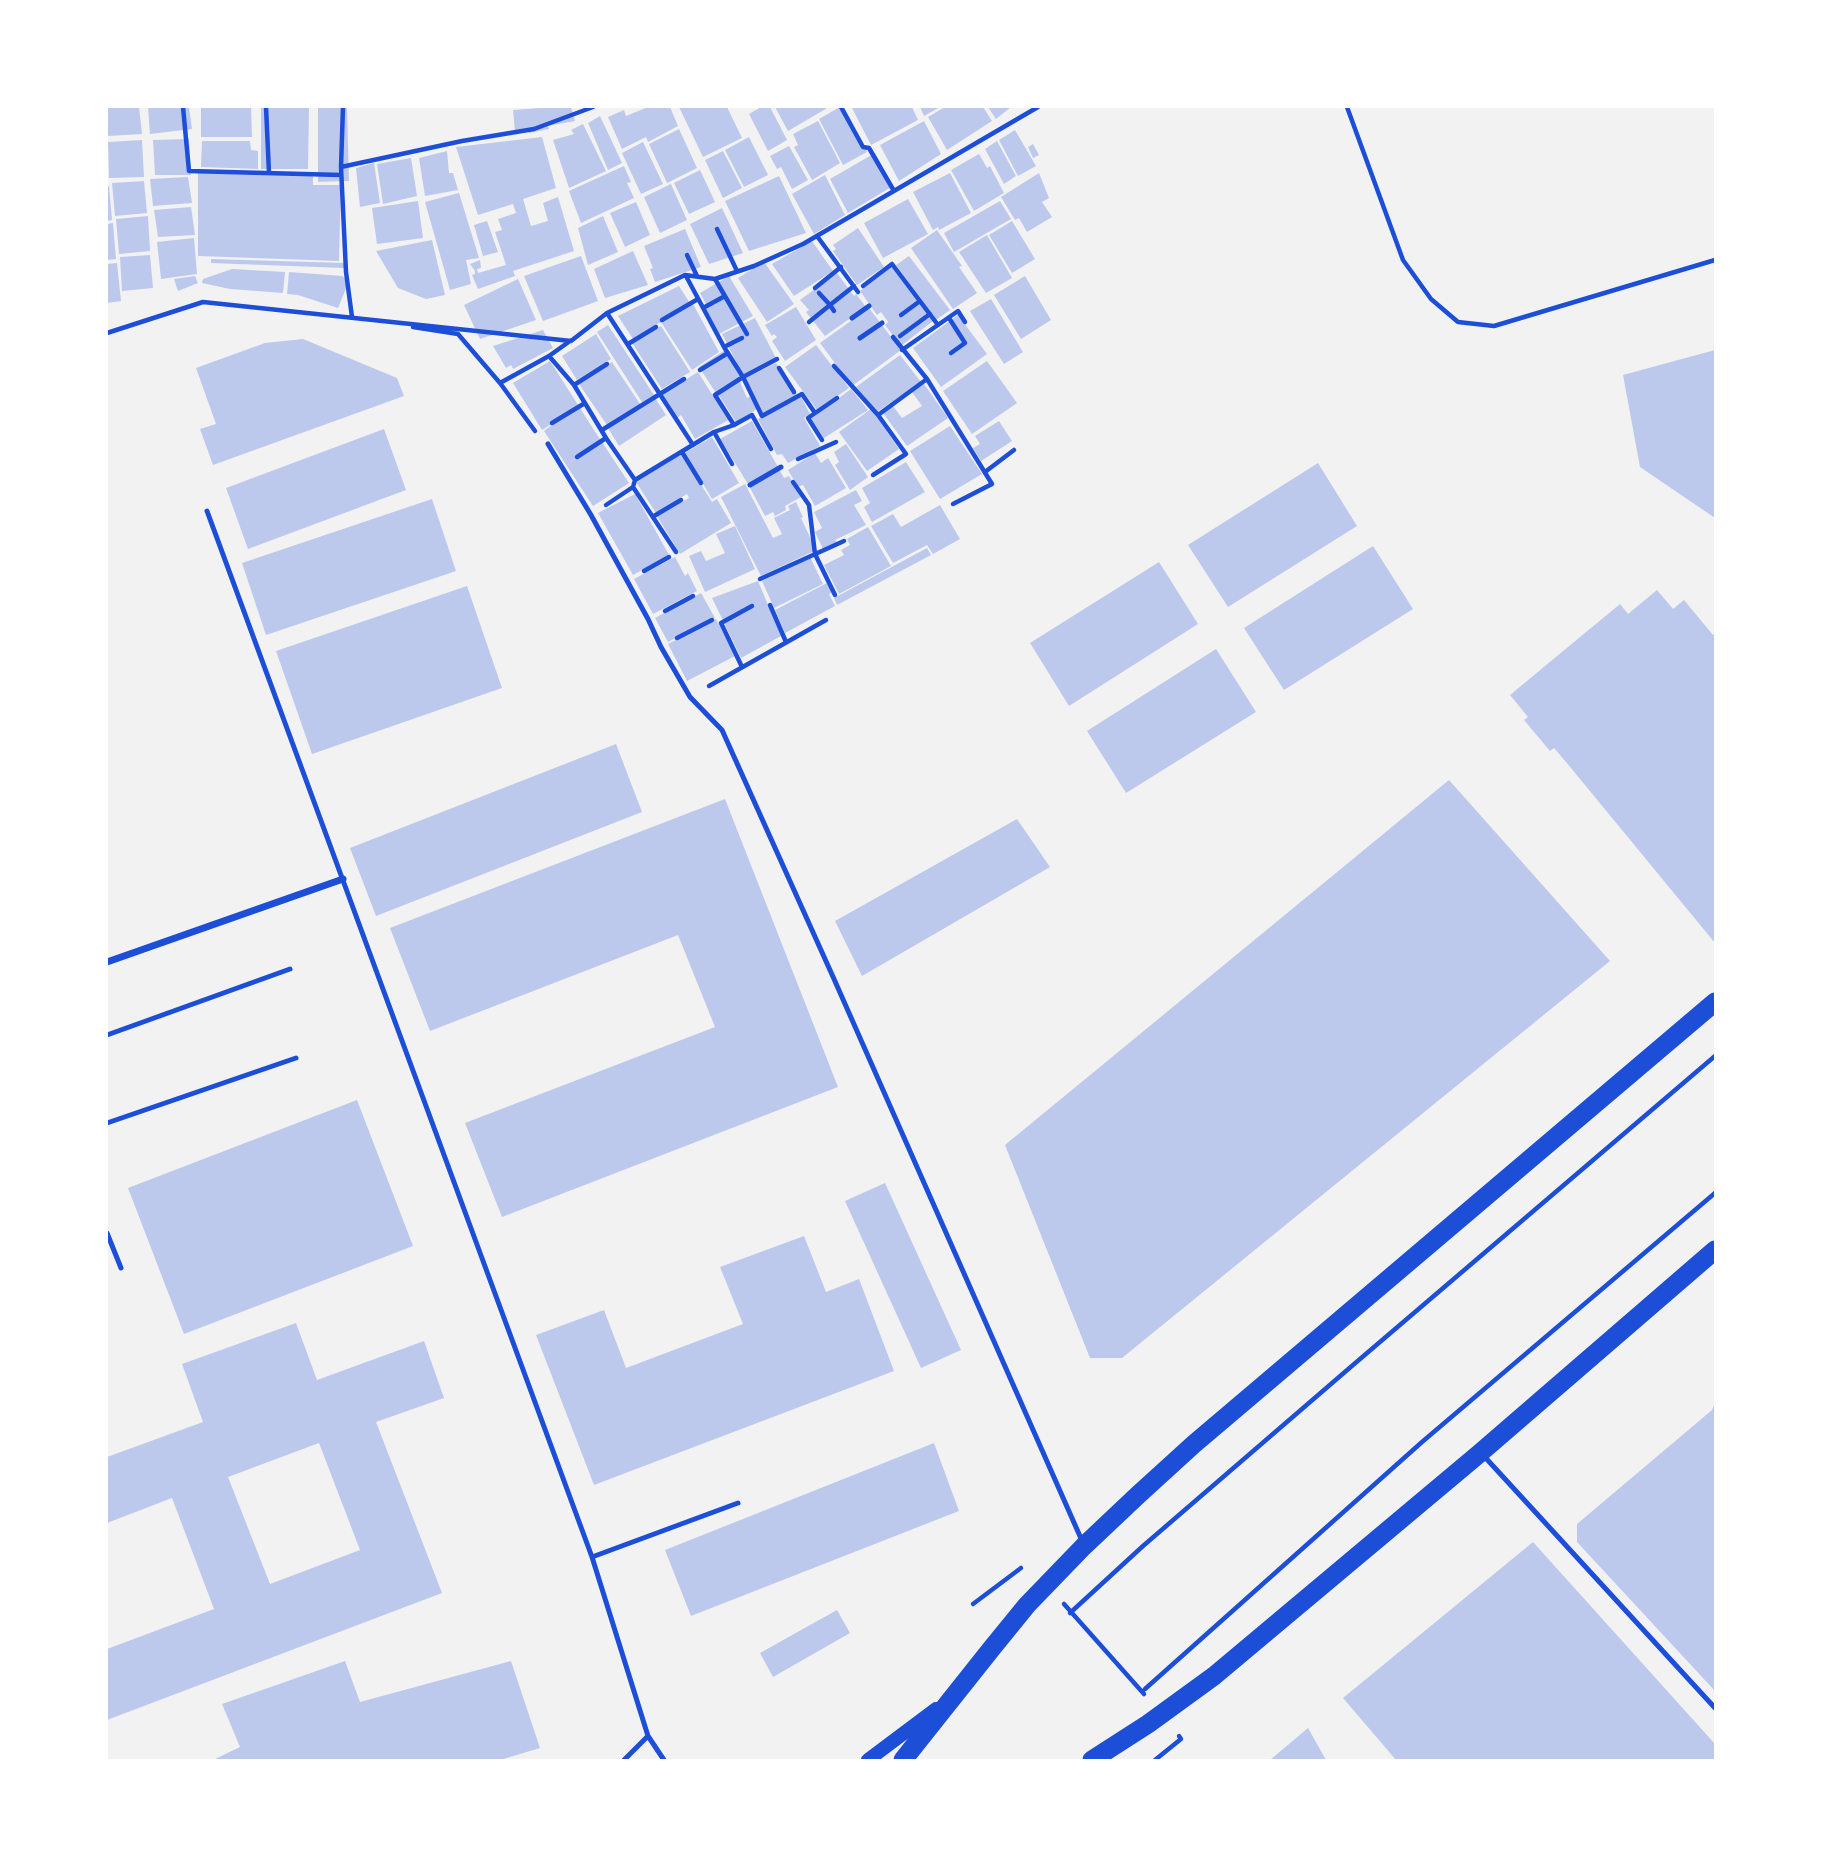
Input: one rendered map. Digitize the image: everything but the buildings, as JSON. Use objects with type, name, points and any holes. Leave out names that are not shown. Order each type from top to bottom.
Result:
[{"type":"highway","points":[[903,1760],[1027,1605],[1084,1546],[1194,1444],[1715,1002]]},
{"type":"highway","points":[[1091,1760],[1148,1724],[1214,1676],[1480,1453],[1715,1250]]},
{"type":"main road","points":[[868,1760],[954,1696]]},
{"type":"street","points":[[107,962],[343,879]]},
{"type":"lane","points":[[852,318],[869,306]]},
{"type":"lane","points":[[860,338],[882,323]]},
{"type":"lane","points":[[548,444],[628,580],[661,647],[690,697],[722,730],[1084,1546]]},
{"type":"lane","points":[[750,485],[781,467]]},
{"type":"lane","points":[[207,511],[592,1557],[648,1736],[664,1760]]},
{"type":"lane","points":[[107,1035],[290,969]]},
{"type":"lane","points":[[107,1122],[296,1058]]},
{"type":"lane","points":[[107,1233],[121,1268]]},
{"type":"lane","points":[[1480,1453],[1715,1708]]},
{"type":"lane","points":[[592,1557],[738,1503]]},
{"type":"lane","points":[[625,1760],[648,1736]]},
{"type":"path","points":[[183,107],[189,171],[342,175]]},
{"type":"path","points":[[266,107],[269,173]]},
{"type":"path","points":[[343,107],[341,167],[346,272],[352,317]]},
{"type":"path","points":[[341,167],[462,141],[534,129],[593,107]]},
{"type":"path","points":[[841,107],[863,147],[869,148],[894,191]]},
{"type":"path","points":[[500,383],[550,356],[607,313],[685,275],[715,279],[803,244],[1038,107]]},
{"type":"path","points":[[1347,107],[1403,260],[1431,299],[1458,323],[1494,326],[1715,260]]},
{"type":"path","points":[[717,229],[737,271]]},
{"type":"path","points":[[817,236],[869,306]]},
{"type":"path","points":[[687,255],[697,276]]},
{"type":"path","points":[[857,290],[892,264],[938,325]]},
{"type":"path","points":[[815,288],[841,267]]},
{"type":"path","points":[[685,275],[762,416],[802,394],[816,413]]},
{"type":"path","points":[[701,370],[745,336],[715,279]]},
{"type":"path","points":[[809,322],[830,305],[819,293]]},
{"type":"path","points":[[703,308],[725,296]]},
{"type":"path","points":[[662,320],[698,299]]},
{"type":"path","points":[[107,332],[203,302],[571,341]]},
{"type":"path","points":[[902,350],[958,311],[965,321]]},
{"type":"path","points":[[607,313],[693,445]]},
{"type":"path","points":[[895,340],[930,314]]},
{"type":"path","points":[[352,317],[458,334],[548,444]]},
{"type":"path","points":[[949,318],[965,343],[951,353]]},
{"type":"path","points":[[882,323],[927,379],[992,484],[953,504]]},
{"type":"path","points":[[628,344],[656,327]]},
{"type":"path","points":[[550,356],[574,385],[635,480]]},
{"type":"path","points":[[734,425],[715,394],[777,359]]},
{"type":"path","points":[[574,385],[607,364]]},
{"type":"path","points":[[834,366],[878,415],[906,454],[873,475]]},
{"type":"path","points":[[779,368],[794,392]]},
{"type":"path","points":[[602,430],[684,379]]},
{"type":"path","points":[[878,415],[927,379]]},
{"type":"path","points":[[822,440],[808,418],[837,398]]},
{"type":"path","points":[[537,433],[585,403]]},
{"type":"path","points":[[591,515],[633,487],[635,480],[714,432],[734,425],[759,411]]},
{"type":"path","points":[[752,415],[781,467],[809,505],[816,554],[835,595]]},
{"type":"path","points":[[714,432],[732,464]]},
{"type":"path","points":[[561,467],[606,438]]},
{"type":"path","points":[[781,467],[836,442]]},
{"type":"path","points":[[985,472],[1014,450]]},
{"type":"path","points":[[682,452],[701,484]]},
{"type":"path","points":[[633,487],[676,552]]},
{"type":"path","points":[[654,516],[681,500]]},
{"type":"path","points":[[760,579],[844,541]]},
{"type":"path","points":[[628,580],[669,557]]},
{"type":"path","points":[[648,619],[693,596]]},
{"type":"path","points":[[770,605],[786,642]]},
{"type":"path","points":[[742,667],[721,622],[752,606]]},
{"type":"path","points":[[661,647],[712,620]]},
{"type":"path","points":[[690,697],[826,620]]},
{"type":"path","points":[[1070,1613],[1143,1546],[1715,1056]]},
{"type":"path","points":[[1142,1692],[1422,1442],[1715,1193]]},
{"type":"path","points":[[973,1604],[1021,1567]]},
{"type":"path","points":[[1062,1602],[1150,1701]]},
{"type":"path","points":[[1155,1760],[1181,1739],[1173,1729]]}]
